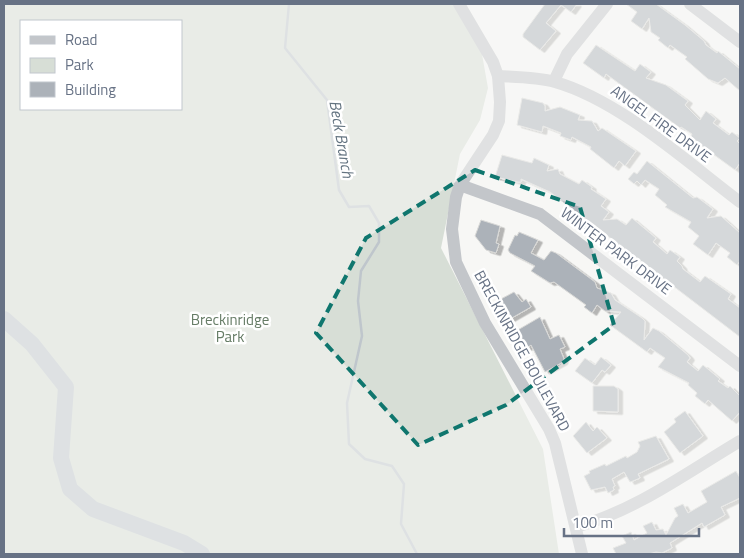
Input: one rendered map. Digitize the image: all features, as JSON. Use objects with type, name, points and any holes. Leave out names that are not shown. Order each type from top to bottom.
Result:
[{"type":"street","name":"BRECKINRIDGE BOULEVARD","points":[[459,4],[486,47],[498,76],[500,102],[499,121],[493,135],[460,186],[456,197],[452,229],[456,262],[485,323],[549,429],[582,554]]},
{"type":"street","points":[[554,81],[568,54],[607,4]]},
{"type":"street","points":[[690,4],[740,42]]},
{"type":"street","name":"ANGEL FIRE DRIVE","points":[[498,76],[554,81],[582,91],[619,111],[740,202]]},
{"type":"street","name":"WINTER PARK DRIVE","points":[[460,186],[540,214],[740,366]]},
{"type":"street","points":[[576,527],[606,519],[647,498],[740,441]]},
{"type":"highlighted area","points":[[475,170],[580,207],[614,325],[506,405],[418,445],[316,333],[366,238]]},
{"type":"green space","name":"Breckinridge Park","points":[[4,4],[453,4],[480,43],[488,88],[480,120],[460,154],[441,248],[543,449],[559,554],[4,554]]},
{"type":"building","points":[[545,4],[577,4],[571,12],[561,5],[546,23],[556,31],[540,50],[523,37],[523,34]]},
{"type":"building","points":[[626,4],[656,4],[685,25],[704,41],[706,45],[717,53],[718,51],[740,69],[740,91],[725,78],[718,83],[708,79],[685,59],[687,57],[670,45],[668,48],[658,40],[660,38],[651,32],[649,18],[642,29],[631,21],[637,12]]},
{"type":"building","points":[[596,45],[635,71],[640,64],[651,72],[646,78],[666,85],[688,101],[685,105],[700,120],[706,111],[716,119],[713,123],[729,135],[732,132],[740,138],[737,141],[740,144],[740,163],[735,170],[695,141],[691,136],[692,134],[680,128],[606,74],[604,78],[583,63]]},
{"type":"building","points":[[522,98],[543,103],[545,111],[560,107],[580,115],[578,120],[592,121],[598,131],[602,128],[636,151],[625,166],[619,161],[614,168],[590,149],[591,147],[572,137],[571,140],[560,136],[561,133],[543,126],[542,132],[517,125]]},
{"type":"building","points":[[502,155],[532,163],[534,158],[549,165],[547,171],[558,169],[560,174],[579,184],[582,180],[592,187],[591,189],[606,199],[601,206],[609,212],[603,220],[617,219],[626,225],[632,218],[656,238],[653,242],[667,254],[670,250],[680,257],[677,261],[683,269],[700,282],[705,276],[731,294],[728,299],[740,308],[740,337],[550,192],[521,179],[521,182],[518,182],[495,177]]},
{"type":"building","points":[[647,161],[693,198],[697,197],[713,209],[707,218],[721,216],[740,233],[740,261],[737,265],[727,257],[730,253],[716,243],[708,255],[693,244],[699,236],[688,227],[691,222],[665,207],[667,205],[655,195],[659,189],[645,180],[641,185],[637,181],[634,184],[628,179],[634,172],[637,174]]},
{"type":"building","points":[[481,220],[500,226],[496,243],[499,244],[496,253],[486,250],[475,236]]},
{"type":"building","points":[[519,232],[538,240],[531,253],[544,260],[551,251],[556,253],[595,282],[597,288],[611,293],[615,300],[642,318],[645,321],[644,340],[653,328],[659,331],[688,355],[690,358],[687,362],[698,371],[703,365],[720,379],[718,381],[728,388],[730,386],[740,396],[740,412],[732,421],[708,400],[705,404],[695,396],[697,393],[688,385],[689,383],[658,367],[665,358],[650,348],[647,352],[610,325],[621,312],[605,311],[597,305],[592,313],[584,307],[586,305],[554,282],[550,283],[531,271],[535,266],[510,253],[508,250],[515,235],[517,236]]},
{"type":"building","points":[[514,292],[522,302],[526,299],[531,307],[510,319],[499,300]]},
{"type":"building","points":[[540,317],[550,339],[559,335],[565,347],[560,349],[564,359],[563,362],[545,372],[531,345],[527,348],[516,331]]},
{"type":"building","points":[[601,357],[611,365],[605,372],[602,370],[592,383],[575,371],[585,358],[595,365]]},
{"type":"building","points":[[593,386],[614,386],[618,389],[618,412],[593,411]]},
{"type":"building","points":[[685,411],[703,436],[680,453],[664,432],[676,422],[674,419]]},
{"type":"building","points":[[586,422],[593,431],[597,427],[607,438],[587,453],[573,436]]},
{"type":"building","points":[[656,436],[669,459],[638,474],[640,478],[630,482],[624,472],[612,479],[615,486],[613,487],[614,490],[608,493],[605,487],[591,490],[584,476],[590,473],[589,471],[605,464],[606,466],[626,456],[627,458],[637,452],[640,446],[638,442]]},
{"type":"building","points":[[736,471],[740,478],[740,498],[721,507],[725,515],[704,527],[702,523],[670,543],[672,548],[662,553],[616,554],[613,548],[626,543],[622,536],[631,532],[634,540],[647,533],[643,526],[652,522],[656,530],[663,529],[666,535],[678,516],[674,508],[683,504],[688,513],[707,502],[701,491]]},
{"type":"waterway","name":"Beck Branch","points":[[289,4],[285,48],[327,100],[339,190],[349,207],[369,206],[379,223],[379,242],[361,271],[358,301],[362,336],[347,403],[349,444],[365,459],[392,466],[404,484],[401,524],[417,554]]},
{"type":"waterway","points":[[4,319],[32,344],[66,387],[61,458],[70,489],[93,509],[184,543],[202,554]]}]
